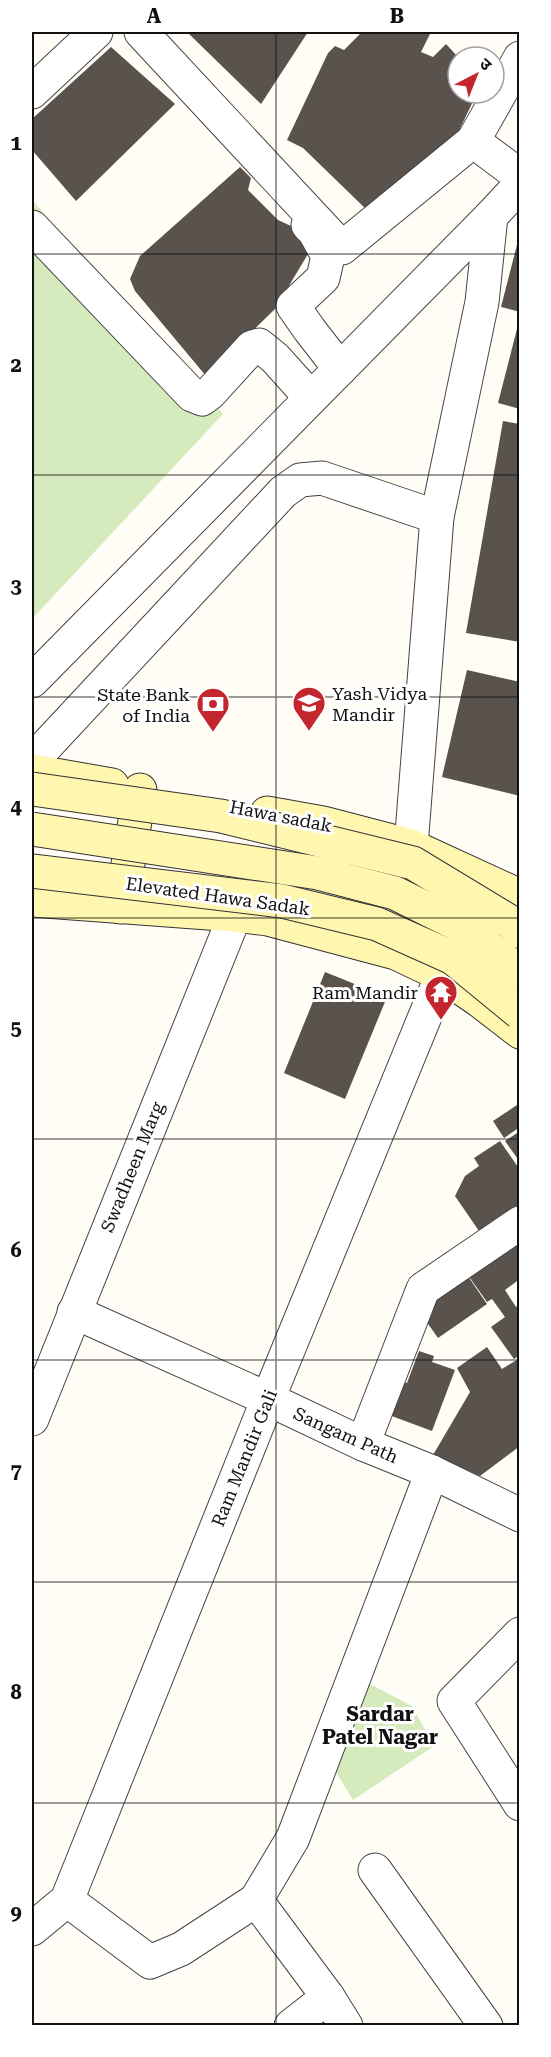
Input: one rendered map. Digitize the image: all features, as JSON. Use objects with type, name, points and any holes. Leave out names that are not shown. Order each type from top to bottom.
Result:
[{"type":"main road","name":"Hawa sadak","points":[[32,771],[323,823],[411,846],[519,896]]},
{"type":"main road","points":[[32,789],[221,816],[413,863],[512,924],[519,932]]},
{"type":"main road","points":[[121,907],[140,790]]},
{"type":"main road","points":[[32,829],[318,873],[395,893],[467,929],[519,973]]},
{"type":"main road","name":"Elevated Hawa Sadak","points":[[32,871],[282,901],[377,924],[453,957],[519,1013]]},
{"type":"main road","points":[[32,900],[235,915],[268,920],[396,954],[442,975],[519,1032]]},
{"type":"street","points":[[32,92],[96,32]]},
{"type":"street","points":[[126,32],[314,231],[328,256],[323,278],[293,306],[340,369]]},
{"type":"street","points":[[141,32],[342,248],[473,141],[519,58]]},
{"type":"street","points":[[473,141],[519,176]]},
{"type":"street","points":[[32,681],[491,216],[519,184]]},
{"type":"street","points":[[411,846],[437,517],[482,302],[491,216]]},
{"type":"street","points":[[32,227],[192,395],[201,399],[210,393],[252,347],[260,345],[311,398]]},
{"type":"street","points":[[32,761],[283,492],[300,480],[322,478],[437,517]]},
{"type":"street","name":"Swadheen Marg","points":[[32,1419],[235,915]]},
{"type":"street","name":"Ram Mandir Gali","points":[[32,1929],[67,1900],[268,1399],[442,975]]},
{"type":"street","points":[[363,1444],[423,1289],[519,1223]]},
{"type":"street","name":"Sangam Path","points":[[74,1312],[363,1444],[432,1472],[519,1515]]},
{"type":"street","points":[[67,1900],[150,1962],[181,1949],[256,1900],[293,1838],[432,1472]]},
{"type":"street","points":[[519,1634],[454,1701],[519,1804]]},
{"type":"street","points":[[375,1870],[486,2025]]},
{"type":"street","points":[[256,1900],[346,2025]]},
{"type":"street","points":[[291,2025],[328,1997]]},
{"type":"green space","points":[[32,200],[223,414],[32,619]]},
{"type":"green space","points":[[368,1683],[412,1706],[434,1746],[353,1800],[334,1769]]},
{"type":"building","points":[[187,32],[308,32],[261,104]]},
{"type":"building","points":[[362,32],[431,32],[421,52],[433,57],[447,45],[446,105],[471,105],[454,141],[368,211],[303,148],[287,140],[328,53],[335,46],[344,50]]},
{"type":"building","points":[[111,47],[175,104],[76,201],[32,150],[32,119]]},
{"type":"building","points":[[240,167],[251,178],[248,190],[278,220],[293,227],[308,254],[275,309],[206,376],[135,291],[130,279],[140,256]]},
{"type":"building","points":[[520,238],[520,312],[501,307]]},
{"type":"building","points":[[520,321],[520,409],[498,403]]},
{"type":"building","points":[[503,421],[520,424],[520,642],[466,633]]},
{"type":"building","points":[[467,670],[520,682],[520,796],[442,777]]},
{"type":"building","points":[[325,972],[387,997],[345,1099],[284,1073]]},
{"type":"building","points":[[520,1103],[520,1127],[504,1138],[493,1121]]},
{"type":"building","points":[[520,1131],[520,1162],[505,1141]]},
{"type":"building","points":[[500,1141],[520,1170],[520,1220],[508,1228],[500,1216],[479,1231],[455,1196],[465,1176],[479,1166],[474,1158]]},
{"type":"building","points":[[513,1237],[520,1246],[520,1279],[505,1290],[516,1307],[520,1304],[520,1355],[514,1359],[491,1327],[505,1317],[492,1299],[487,1302],[465,1271]]},
{"type":"building","points":[[463,1269],[487,1304],[438,1338],[421,1314]]},
{"type":"building","points":[[487,1347],[502,1369],[520,1358],[520,1446],[480,1476],[433,1455],[470,1392],[457,1368]]},
{"type":"building","points":[[419,1351],[434,1356],[432,1362],[455,1370],[432,1431],[389,1415],[401,1381],[407,1383]]},
{"type":"place","name":"Yash Vidya Mandir","points":[[309,732]]},
{"type":"place","name":"State Bank of India","points":[[213,733]]},
{"type":"place","name":"Ram Mandir","points":[[441,1021]]},
{"type":"district","name":"Sardar Patel Nagar","points":[[380,1726]]}]
